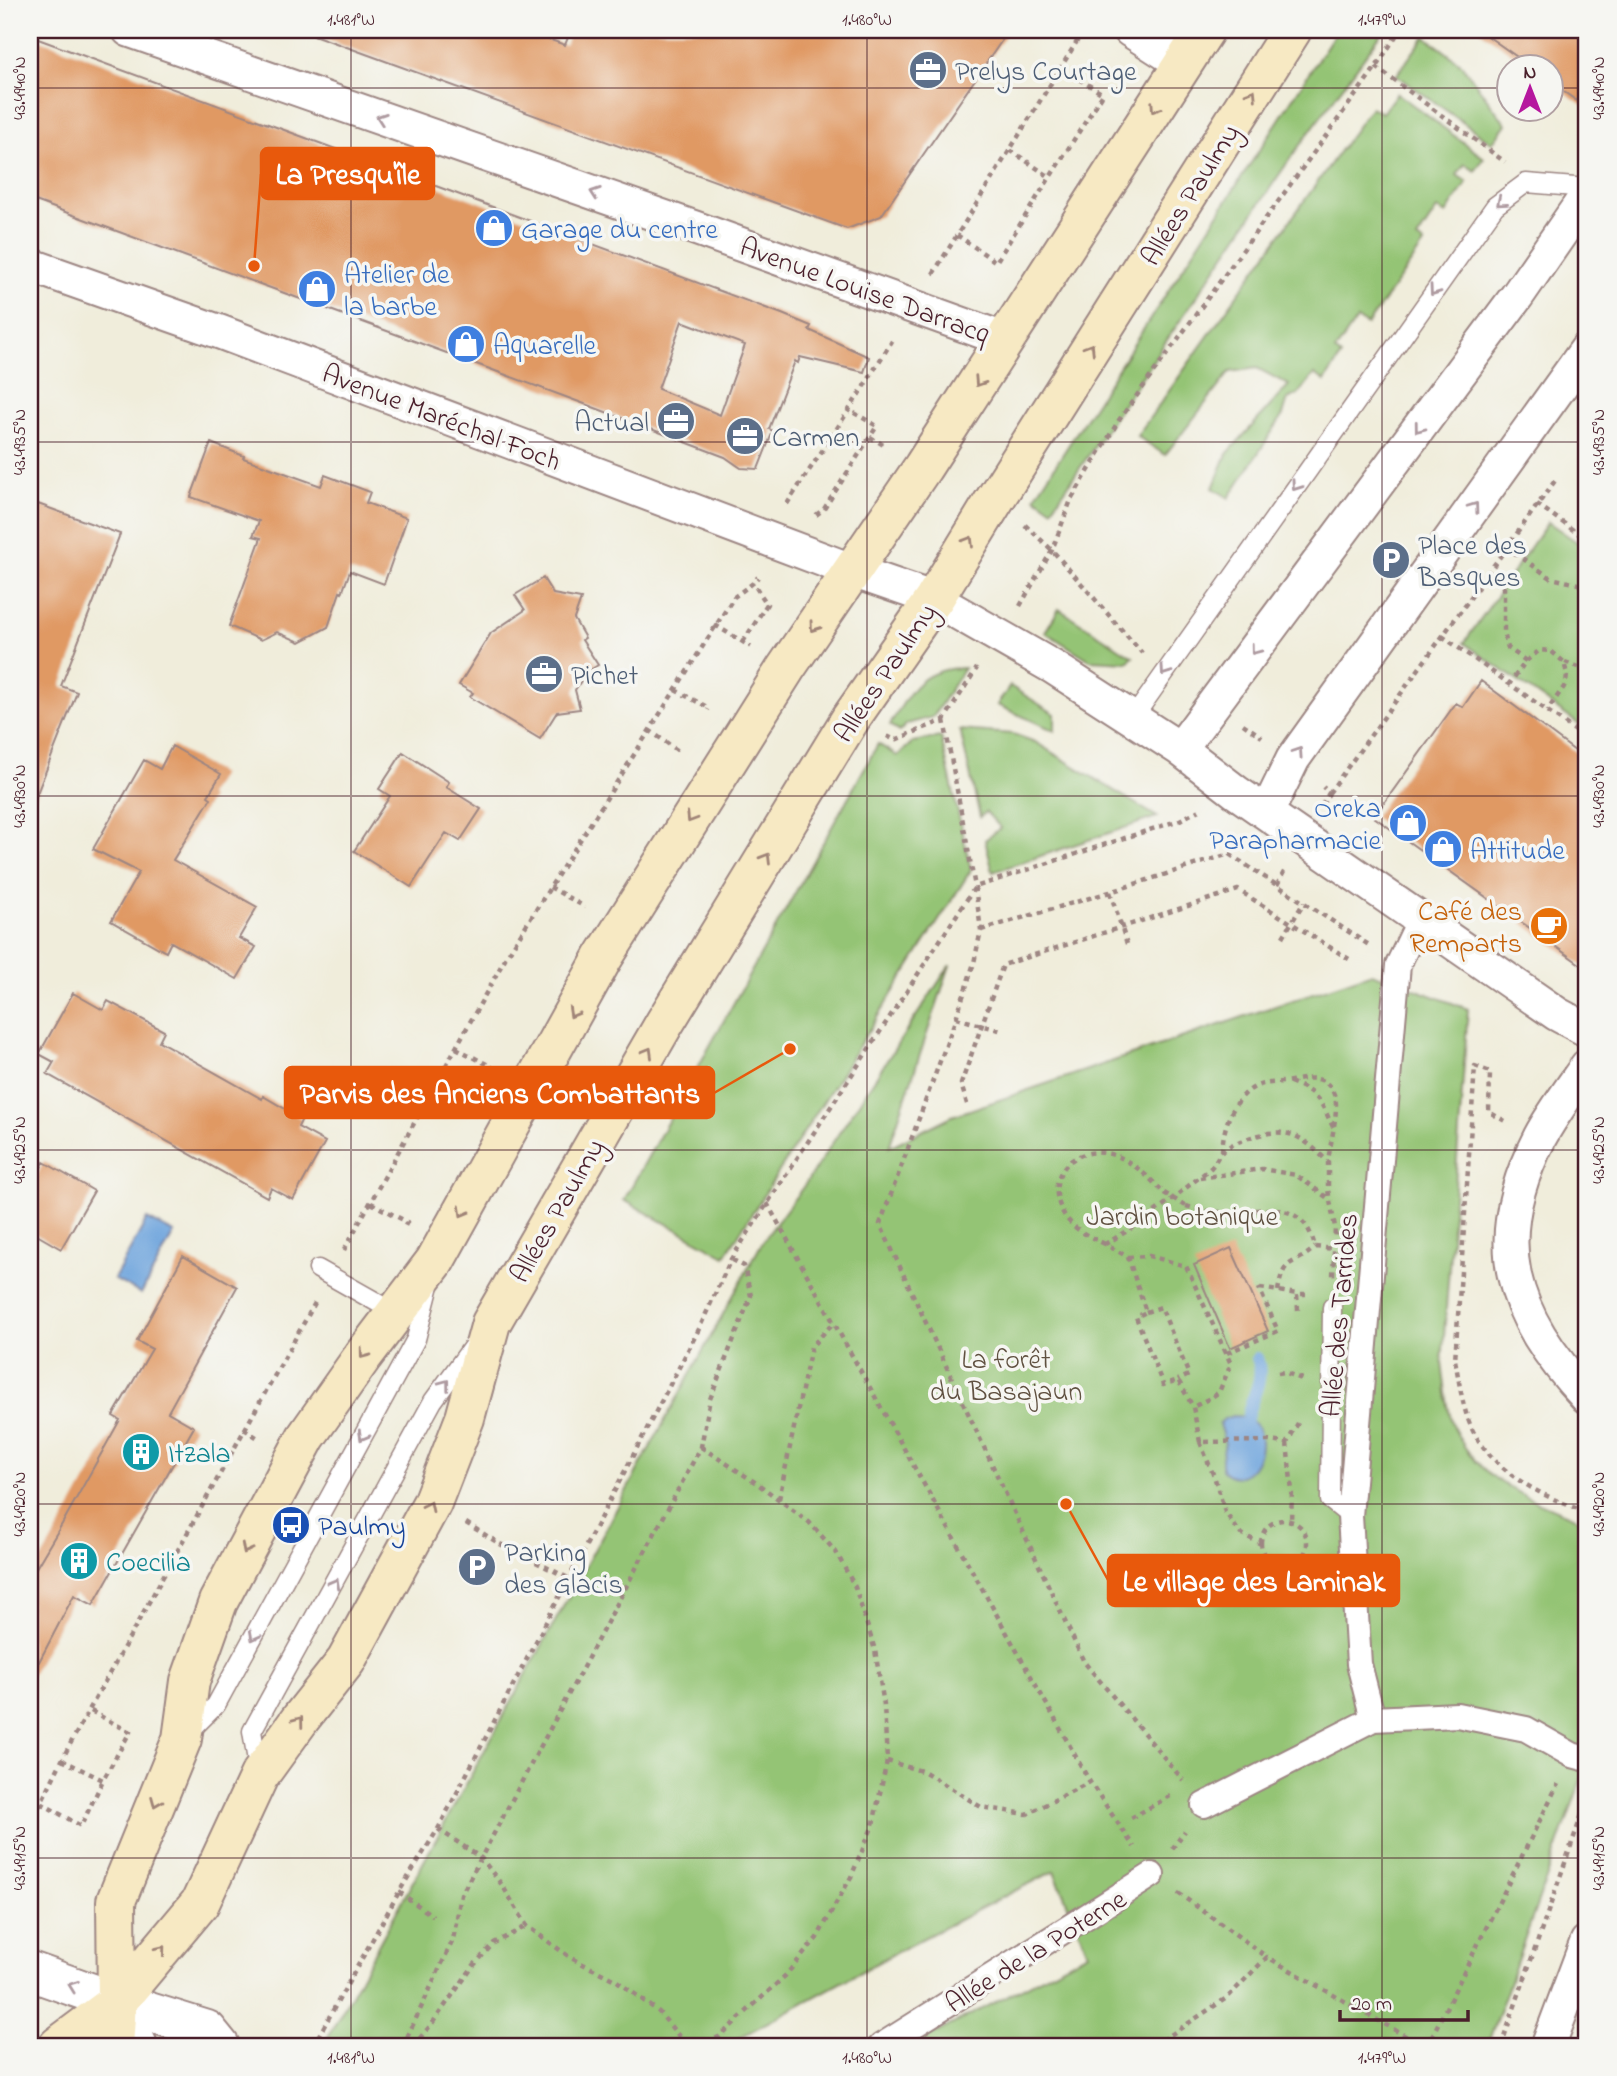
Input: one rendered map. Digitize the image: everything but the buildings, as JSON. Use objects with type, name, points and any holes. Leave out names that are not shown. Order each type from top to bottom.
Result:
[{"type":"main road","points":[[114,2046],[117,2002],[116,1901],[182,1739],[190,1681],[218,1602],[306,1437],[435,1261],[603,958],[786,668],[1006,340],[1205,30]]},
{"type":"main road","name":"Allées Paulmy","points":[[58,2046],[117,2002],[200,1903],[259,1776],[346,1661],[432,1503],[465,1418],[491,1323],[664,1024],[851,718],[934,599],[1292,30]]},
{"type":"street","name":"Avenue Louise Darracq","points":[[129,30],[682,223],[1006,340]]},
{"type":"street","points":[[1130,30],[1183,64]]},
{"type":"street","points":[[1180,750],[1509,307],[1587,195]]},
{"type":"street","name":"Avenue Maréchal Foch","points":[[30,265],[220,332],[853,571],[934,599],[1054,667],[1133,718],[1557,1014],[1587,1030]]},
{"type":"street","points":[[1267,813],[1293,759],[1587,349]]},
{"type":"street","name":"Allée des Tarrides","points":[[1373,1719],[1359,1664],[1350,1516],[1398,965],[1420,919]]},
{"type":"street","points":[[1587,1066],[1541,1136],[1522,1178],[1513,1209],[1510,1247],[1521,1302],[1534,1329],[1550,1353],[1587,1397]]},
{"type":"street","points":[[1204,1805],[1373,1719],[1457,1715],[1526,1729],[1580,1757]]},
{"type":"street","name":"Allée de la Poterne","points":[[886,2044],[1152,1875]]},
{"type":"street","points":[[1548,2046],[1587,1942]]},
{"type":"street","points":[[30,1971],[206,2030],[220,2046]]},
{"type":"street","points":[[117,2002],[138,2046]]},
{"type":"lane","points":[[1133,718],[1495,206],[1526,183],[1587,188]]},
{"type":"lane","points":[[182,1739],[216,1705],[416,1339],[435,1261]]},
{"type":"lane","points":[[324,1272],[396,1313]]},
{"type":"lane","points":[[1332,1307],[1330,1500],[1350,1516]]},
{"type":"path","points":[[1052,550],[1071,500],[1119,420],[1376,67],[1400,30]]},
{"type":"path","points":[[1376,67],[1510,166],[1526,183]]},
{"type":"path","points":[[957,235],[996,262],[1104,94],[1061,68]]},
{"type":"path","points":[[1010,150],[1050,177]]},
{"type":"path","points":[[30,1825],[62,1760],[324,1272],[371,1203],[506,957],[734,597],[754,583],[780,543],[824,509],[877,426],[849,410]]},
{"type":"path","points":[[1329,793],[1557,478]]},
{"type":"path","points":[[1537,505],[1587,540]]},
{"type":"path","points":[[1506,547],[1551,578],[1587,586]]},
{"type":"path","points":[[1486,575],[1503,588],[1504,633],[1508,648],[1526,661]]},
{"type":"path","points":[[743,642],[767,604],[754,583]]},
{"type":"path","points":[[1442,636],[1587,739]]},
{"type":"path","points":[[1510,684],[1526,661],[1540,650],[1551,651],[1564,662],[1587,670]]},
{"type":"path","points":[[1547,711],[1566,684],[1564,662]]},
{"type":"path","points":[[886,735],[895,740],[944,720],[981,930],[956,1018],[880,1224],[1084,1662],[1204,1805],[1152,1875]]},
{"type":"path","points":[[649,730],[681,753]]},
{"type":"path","points":[[313,2046],[399,1892],[438,1829],[699,1329],[731,1259],[975,887],[1180,820],[1236,792]]},
{"type":"path","points":[[981,930],[1229,854],[1398,965]]},
{"type":"path","points":[[550,887],[585,907]]},
{"type":"path","points":[[967,1104],[961,1084],[1003,965],[1238,890],[1349,959]]},
{"type":"path","points":[[1110,892],[1127,944]]},
{"type":"path","points":[[1283,937],[1304,902]]},
{"type":"path","points":[[956,1018],[1003,1031]]},
{"type":"path","points":[[456,1048],[492,1067]]},
{"type":"path","points":[[1514,1125],[1489,1112],[1490,1072],[1475,1066],[1455,1360],[1464,1406],[1476,1437],[1520,1482],[1553,1500],[1587,1512]]},
{"type":"path","points":[[1105,1244],[1128,1232],[1214,1166],[1222,1152],[1229,1115],[1242,1096],[1259,1084],[1290,1082],[1305,1077],[1318,1079],[1329,1086],[1335,1098],[1336,1113],[1328,1161],[1328,1190],[1335,1227],[1332,1307]]},
{"type":"path","points":[[1290,1082],[1307,1089],[1317,1097],[1333,1128]]},
{"type":"path","points":[[1222,1152],[1242,1140],[1271,1131],[1294,1135],[1311,1145],[1328,1161]]},
{"type":"path","points":[[1193,1407],[1219,1392],[1231,1364],[1186,1266],[1149,1256],[1128,1257],[1083,1233],[1066,1217],[1060,1204],[1057,1188],[1059,1176],[1066,1164],[1086,1153],[1116,1156],[1129,1162],[1164,1193],[1186,1206],[1209,1212],[1278,1209],[1291,1213],[1306,1224],[1315,1247]]},
{"type":"path","points":[[1199,1178],[1262,1169],[1296,1175],[1330,1200]]},
{"type":"path","points":[[371,1203],[407,1222],[401,1233]]},
{"type":"path","points":[[767,1203],[1090,1782],[1152,1875],[1267,1957],[1425,2046],[1580,1757]]},
{"type":"path","points":[[1315,1247],[1334,1249]]},
{"type":"path","points":[[1278,1291],[1280,1276],[1285,1266],[1308,1254],[1315,1247]]},
{"type":"path","points":[[1128,1257],[1146,1312]]},
{"type":"path","points":[[403,2046],[453,1940],[461,1895],[701,1447],[710,1399],[751,1296],[744,1266],[731,1259]]},
{"type":"path","points":[[1227,1353],[1278,1331],[1259,1288],[1297,1294]]},
{"type":"path","points":[[1161,1307],[1189,1375],[1163,1385],[1136,1317],[1146,1312],[1161,1307]]},
{"type":"path","points":[[779,1499],[811,1347],[834,1322]]},
{"type":"path","points":[[1278,1373],[1284,1372],[1303,1380]]},
{"type":"path","points":[[1178,1380],[1193,1407],[1200,1442],[1225,1512],[1240,1532],[1261,1544]]},
{"type":"path","points":[[1200,1442],[1269,1441]]},
{"type":"path","points":[[1287,1443],[1292,1491],[1291,1522]]},
{"type":"path","points":[[697,2046],[719,2037],[785,1976],[817,1938],[851,1877],[873,1825],[887,1761],[884,1705],[875,1650],[855,1587],[836,1552],[809,1522],[701,1447]]},
{"type":"path","points":[[1283,1521],[1298,1525],[1306,1538],[1304,1554],[1293,1564],[1285,1566],[1270,1562],[1262,1551],[1261,1544],[1265,1530],[1270,1525],[1283,1521]]},
{"type":"path","points":[[41,1803],[81,1826],[130,1732],[89,1710]]},
{"type":"path","points":[[62,1760],[103,1780]]},
{"type":"path","points":[[887,1761],[925,1772],[981,1807],[1027,1814],[1090,1782]]},
{"type":"path","points":[[1131,1818],[1188,1786]]},
{"type":"path","points":[[1501,2046],[1587,1800]]},
{"type":"path","points":[[438,1829],[481,1858],[502,1885],[527,1926],[571,1958],[617,1981],[659,2012],[687,2046]]},
{"type":"path","points":[[399,1892],[433,1916]]},
{"type":"path","points":[[413,2046],[474,1965],[494,1943],[527,1926]]},
{"type":"path","points":[[1154,2046],[1228,1997],[1267,1957]]},
{"type":"green space","points":[[1337,30],[1384,30],[1292,156],[1052,509],[1035,497]]},
{"type":"green space","points":[[1425,36],[1460,63],[1494,108],[1494,122],[1506,124],[1492,143],[1396,76]]},
{"type":"green space","points":[[1397,93],[1484,158],[1475,171],[1465,164],[1457,175],[1467,182],[1446,214],[1437,209],[1417,239],[1424,244],[1367,325],[1357,319],[1335,351],[1341,356],[1325,381],[1315,374],[1298,394],[1288,399],[1283,415],[1229,498],[1213,488],[1227,454],[1289,385],[1257,368],[1230,372],[1165,455],[1137,436],[1371,107],[1382,113]]},
{"type":"green space","points":[[1548,522],[1587,549],[1587,730],[1464,643]]},
{"type":"green space","points":[[1059,609],[1133,657],[1127,662],[1090,660],[1045,632]]},
{"type":"green space","points":[[964,668],[933,717],[907,724],[899,732],[890,725],[911,692],[927,677],[949,669]]},
{"type":"green space","points":[[1010,686],[1055,714],[1055,731],[997,705]]},
{"type":"green space","points":[[960,730],[1013,734],[1035,742],[1157,817],[993,872],[985,840],[1001,828],[986,812],[980,817]]},
{"type":"green space","points":[[941,737],[971,870],[725,1256],[624,1200],[878,744],[897,756],[913,742]]},
{"type":"green space","points":[[950,965],[889,1147],[952,1116],[1372,973],[1468,1009],[1442,1363],[1450,1415],[1462,1443],[1490,1475],[1527,1497],[1587,1523],[1587,1763],[1487,2046],[911,2046],[1088,1953],[1054,1871],[908,1946],[724,2046],[323,2046],[763,1241],[806,1183]]},
{"type":"water","points":[[147,1219],[174,1233],[141,1294],[114,1279]]},
{"type":"water","points":[[1232,1416],[1249,1419],[1257,1428],[1261,1439],[1257,1461],[1242,1476],[1232,1476],[1222,1470],[1225,1443],[1219,1424]]},
{"type":"waterway","points":[[1247,1419],[1259,1381],[1257,1358]]},
{"type":"place","name":"Prelys Courtage","points":[[928,70]]},
{"type":"place","name":"Garage du centre","points":[[494,228]]},
{"type":"place","name":"La Presqu'île","points":[[254,266]]},
{"type":"place","name":"Atelier de la barbe","points":[[317,289]]},
{"type":"place","name":"Aquarelle","points":[[466,344]]},
{"type":"place","name":"Actual","points":[[676,421]]},
{"type":"place","name":"Carmen","points":[[745,436]]},
{"type":"place","name":"Place des Basques","points":[[1391,560]]},
{"type":"place","name":"Pichet","points":[[544,674]]},
{"type":"place","name":"Oreka Parapharmacie","points":[[1408,823]]},
{"type":"place","name":"Attitude","points":[[1443,849]]},
{"type":"place","name":"Café des Remparts","points":[[1549,926]]},
{"type":"place","name":"Parvis des Anciens Combattants","points":[[790,1049]]},
{"type":"place","name":"Itzala","points":[[141,1452]]},
{"type":"place","name":"Le village des Laminak","points":[[1066,1504]]},
{"type":"place","name":"Paulmy","points":[[291,1525]]},
{"type":"place","name":"Coecilia","points":[[79,1561]]},
{"type":"place","name":"Parking des Glacis","points":[[477,1567]]},
{"type":"park label","name":"Jardin botanique","points":[[1182,1215]]},
{"type":"park label","name":"La forêt du Basajaun","points":[[1006,1374]]}]
